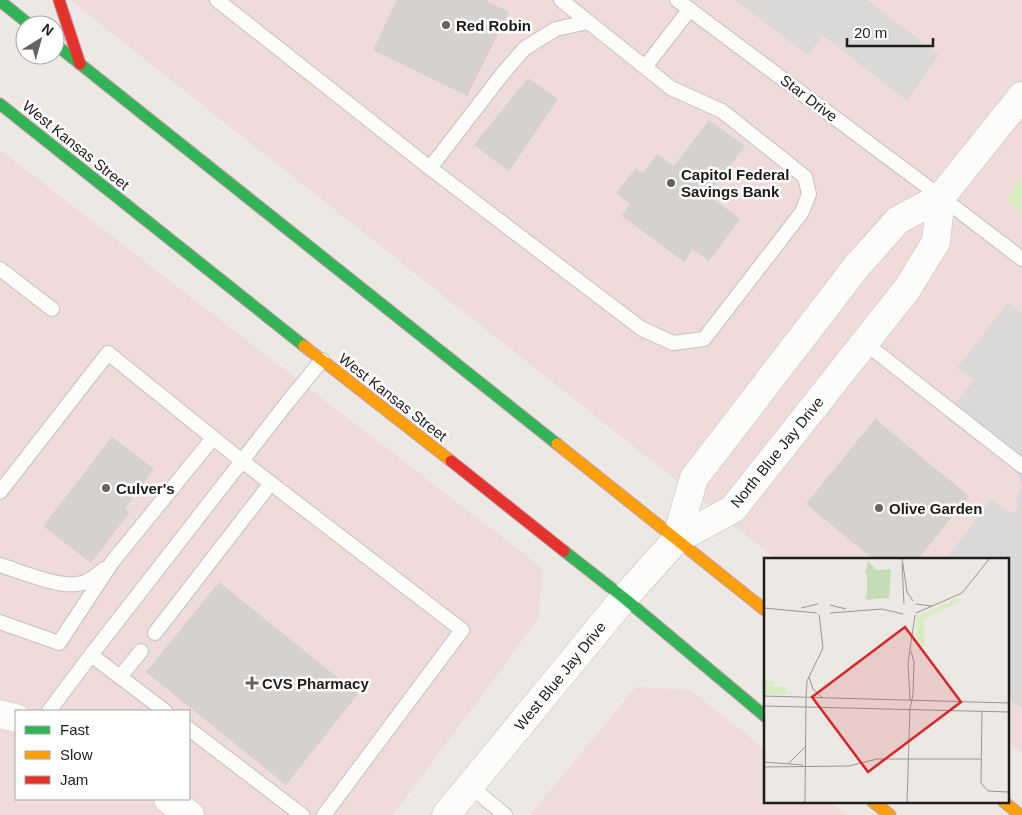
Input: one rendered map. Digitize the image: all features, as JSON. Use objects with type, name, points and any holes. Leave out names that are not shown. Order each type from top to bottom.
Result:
[{"type":"highway","points":[[59,0],[80,64]]},
{"type":"highway","points":[[0,1],[18,15]]},
{"type":"highway","points":[[65,52],[764,609]]},
{"type":"highway","name":"West Kansas Street","points":[[0,104],[624,598],[764,715]]},
{"type":"highway","points":[[873,802],[890,815]]},
{"type":"highway","points":[[1004,802],[1020,815]]},
{"type":"street","points":[[676,540],[694,478],[857,266],[898,220],[941,197],[1022,96]]},
{"type":"street","name":"North Blue Jay Drive","points":[[676,540],[733,509],[907,289],[936,242],[941,197]]},
{"type":"street","name":"West Blue Jay Drive","points":[[446,815],[624,598],[676,540]]},
{"type":"street","points":[[0,714],[15,718]]},
{"type":"street","points":[[169,800],[190,815]]},
{"type":"lane","points":[[217,0],[430,168],[642,329],[673,343],[704,339],[802,212],[809,194],[805,177],[722,111],[671,88],[561,0]]},
{"type":"lane","name":"Star Drive","points":[[677,0],[1022,259]]},
{"type":"lane","points":[[645,67],[690,9]]},
{"type":"lane","points":[[430,168],[504,72],[525,48],[556,29],[588,22]]},
{"type":"lane","points":[[0,269],[52,309]]},
{"type":"lane","points":[[864,343],[1022,466]]},
{"type":"lane","points":[[0,492],[4,477],[108,353],[270,483],[462,630],[324,815]]},
{"type":"lane","points":[[50,710],[91,654],[322,360]]},
{"type":"lane","points":[[0,622],[59,643],[113,562],[213,438]]},
{"type":"lane","points":[[155,633],[270,483]]},
{"type":"lane","points":[[0,565],[53,582],[76,584],[92,579],[113,562]]},
{"type":"lane","points":[[120,677],[140,651]]},
{"type":"lane","points":[[91,654],[164,710]]},
{"type":"lane","points":[[190,730],[302,815]]},
{"type":"lane","points":[[470,786],[505,815]]},
{"type":"shaded area","points":[[70,0],[1022,0],[1022,753],[1010,744],[1010,558],[775,558]]},
{"type":"shaded area","points":[[735,0],[867,0],[939,55],[907,101],[823,35],[808,55]]},
{"type":"shaded area","points":[[0,150],[542,568],[539,618],[393,815],[0,815]]},
{"type":"shaded area","points":[[1008,303],[1022,314],[1022,487],[1014,469],[945,417],[974,380],[957,368]]},
{"type":"shaded area","points":[[1022,488],[1022,709],[1010,700],[1010,558],[947,558],[991,499],[1006,511],[1014,513],[1017,508],[1016,499]]},
{"type":"shaded area","points":[[636,687],[690,690],[764,748],[764,802],[830,802],[847,815],[530,815]]},
{"type":"green space","points":[[1022,175],[1022,214],[1011,205],[1008,198]]},
{"type":"building","points":[[397,0],[485,0],[509,12],[467,96],[373,50]]},
{"type":"building","points":[[528,78],[558,99],[509,171],[474,145]]},
{"type":"building","name":"Capitol Federal Savings Bank","points":[[709,120],[745,146],[708,195],[740,219],[709,261],[693,249],[684,262],[622,216],[630,204],[616,193],[636,168],[643,173],[657,154],[674,166]]},
{"type":"building","points":[[875,419],[969,496],[919,558],[872,558],[806,504]]},
{"type":"building","name":"Culver's","points":[[112,437],[154,469],[125,508],[130,512],[91,563],[43,526]]},
{"type":"building","name":"CVS Pharmacy","points":[[219,582],[358,694],[286,785],[146,672]]},
{"type":"traffic: fast","points":[[0,1],[18,15]]},
{"type":"traffic: fast","points":[[65,52],[557,444]]},
{"type":"traffic: fast","points":[[0,104],[304,346]]},
{"type":"traffic: fast","points":[[564,551],[624,598],[764,715]]},
{"type":"traffic: slow","points":[[304,346],[451,461]]},
{"type":"traffic: slow","points":[[557,444],[764,609]]},
{"type":"traffic: slow","points":[[873,802],[890,815]]},
{"type":"traffic: slow","points":[[1004,802],[1020,815]]},
{"type":"traffic: jam","points":[[59,0],[80,64]]},
{"type":"traffic: jam","points":[[451,461],[564,551]]},
{"type":"place","name":"Red Robin","points":[[446,25]]},
{"type":"place","name":"Capitol Federal Savings Bank","points":[[671,183]]},
{"type":"place","name":"Culver's","points":[[106,488]]},
{"type":"place","name":"Olive Garden","points":[[879,508]]},
{"type":"place","name":"CVS Pharmacy","points":[[252,683]]}]
